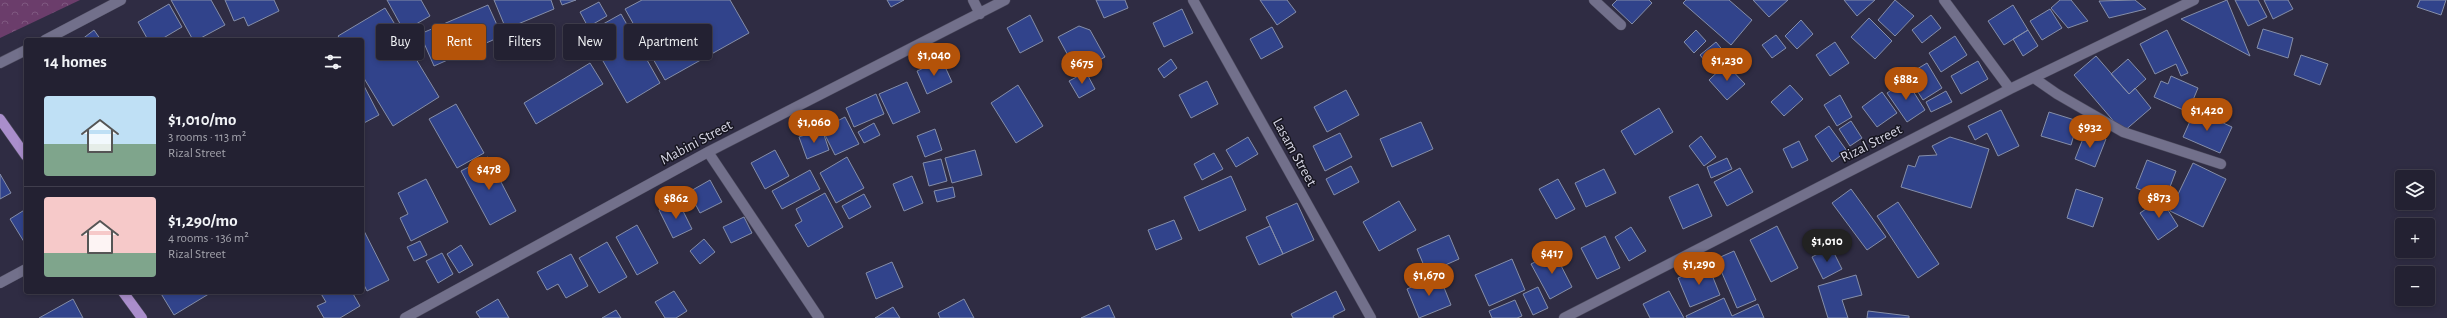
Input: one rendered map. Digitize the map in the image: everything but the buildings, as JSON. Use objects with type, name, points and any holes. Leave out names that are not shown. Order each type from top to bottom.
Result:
[{"type":"main road","points":[[0,119],[24,153]]},
{"type":"main road","points":[[124,294],[142,318]]},
{"type":"street","points":[[48,38],[121,0]]},
{"type":"street","points":[[973,0],[980,14]]},
{"type":"street","name":"Mabini Street","points":[[405,318],[708,152],[1005,0]]},
{"type":"street","name":"Lasam Street","points":[[1193,0],[1371,318]]},
{"type":"street","points":[[1594,0],[1621,25]]},
{"type":"street","points":[[1944,0],[2010,89]]},
{"type":"street","name":"Rizal Street","points":[[1564,318],[2010,89],[2194,0]]},
{"type":"street","points":[[0,63],[24,51]]},
{"type":"street","points":[[2034,78],[2057,94],[2123,132],[2221,164]]},
{"type":"street","points":[[708,152],[819,318]]},
{"type":"street","points":[[0,283],[24,270]]},
{"type":"green space","points":[[0,0],[80,0],[0,38]]}]
